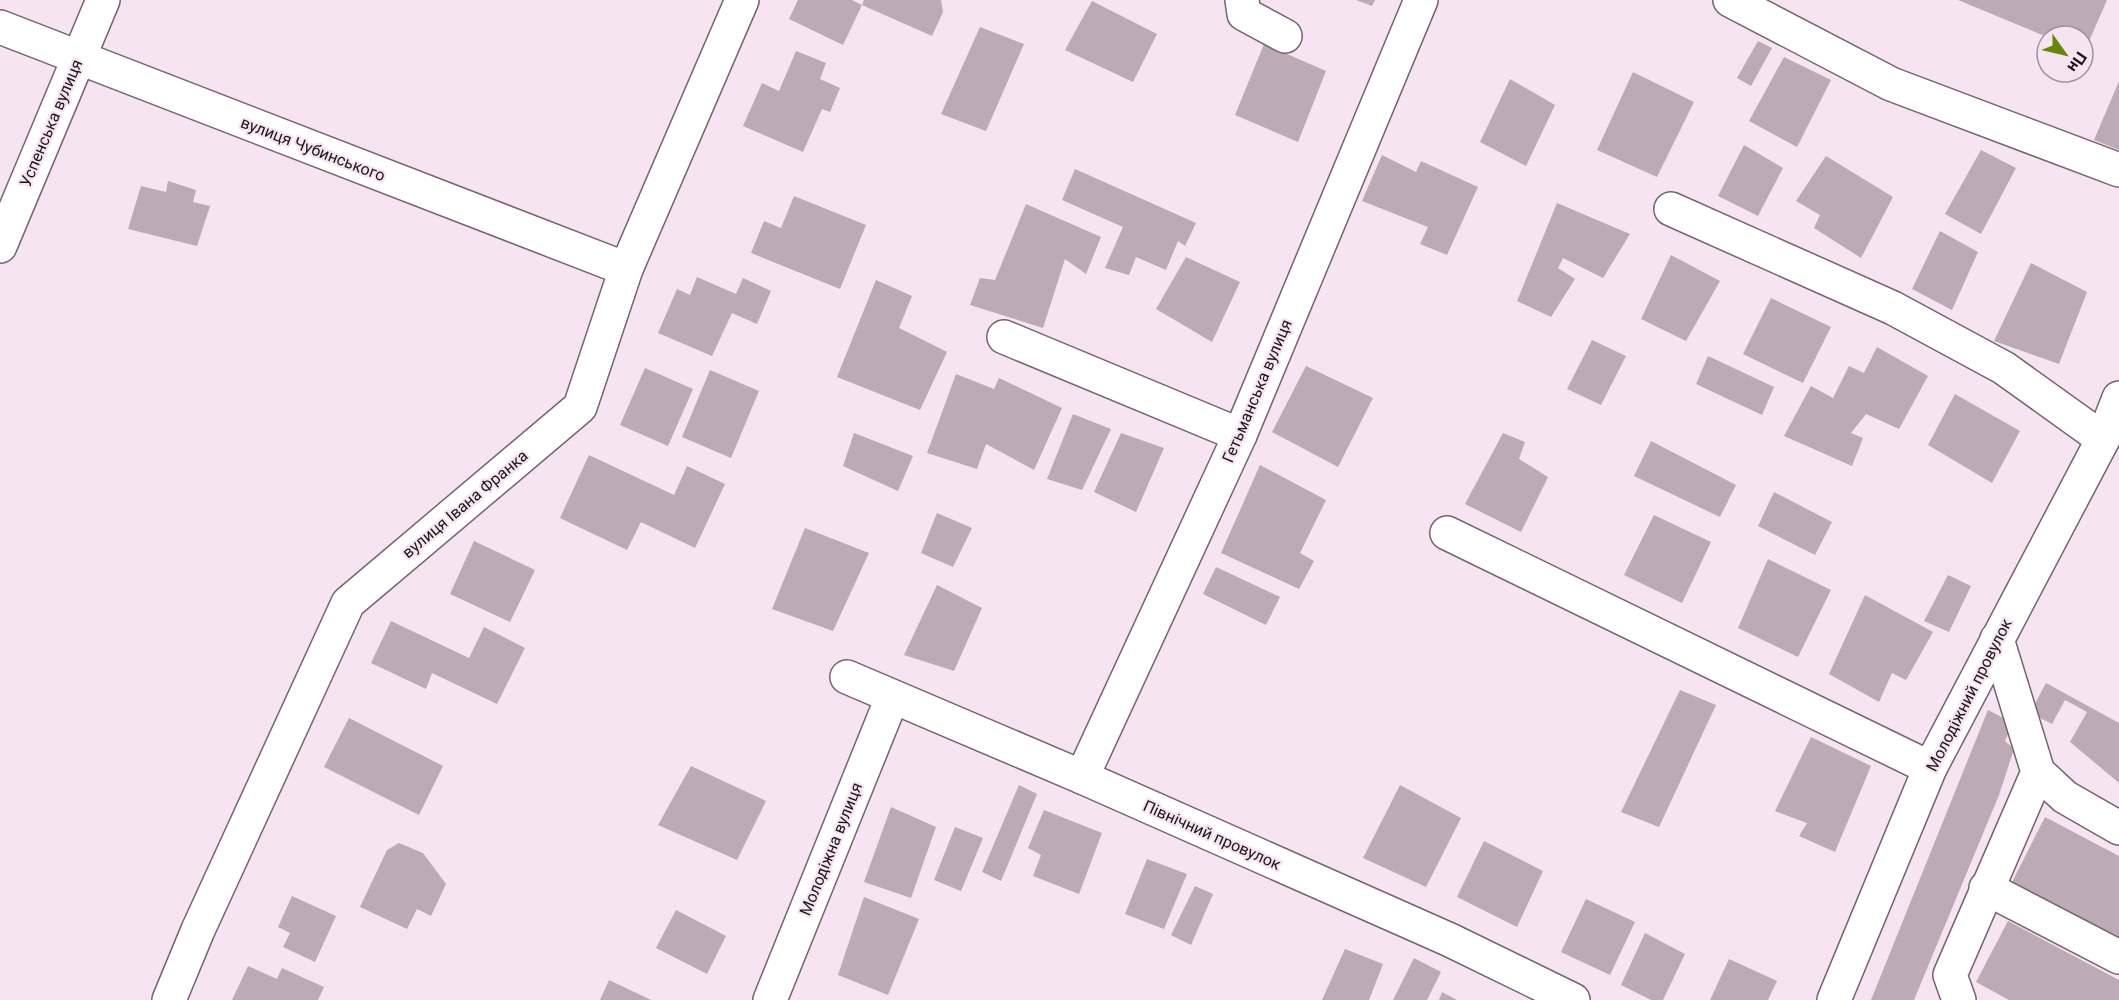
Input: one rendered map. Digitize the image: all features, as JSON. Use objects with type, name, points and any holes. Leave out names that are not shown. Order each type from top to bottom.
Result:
[{"type":"street","name":"Успенська вулиця","points":[[0,246],[103,0]]},
{"type":"street","name":"вулиця Івана Франка","points":[[169,1000],[198,930],[348,603],[580,407],[626,269],[742,0]]},
{"type":"street","points":[[1242,0],[1244,14],[1285,36]]},
{"type":"street","name":"Гетьманська вулиця","points":[[1082,777],[1240,435],[1421,0]]},
{"type":"street","points":[[1730,0],[1891,84],[2119,170]]},
{"type":"street","name":"вулиця Чубинського","points":[[0,27],[626,269]]},
{"type":"street","points":[[1671,209],[1904,314],[2004,368],[2103,439]]},
{"type":"street","points":[[1004,337],[1240,435]]},
{"type":"street","name":"Молодіжний провулок","points":[[1834,1000],[1930,768],[2103,439],[2119,398]]},
{"type":"street","points":[[1447,533],[1930,768]]},
{"type":"street","points":[[1997,639],[2038,772],[2065,798],[2119,828]]},
{"type":"street","name":"Північний провулок","points":[[847,677],[1082,777],[1450,940],[1573,1000]]},
{"type":"street","name":"Молодіжна вулиця","points":[[770,1000],[892,698]]},
{"type":"street","points":[[1959,1000],[1950,975],[2038,772]]},
{"type":"street","points":[[1986,888],[2119,957]]},
{"type":"building","points":[[798,0],[852,0],[862,5],[843,45],[789,19]]},
{"type":"building","points":[[864,0],[941,0],[943,12],[932,36],[862,5]]},
{"type":"building","points":[[1356,0],[1375,0],[1372,6]]},
{"type":"building","points":[[1958,0],[2107,0],[2095,28],[2095,24],[2035,24],[2035,32]]},
{"type":"building","points":[[1092,1],[1157,34],[1133,82],[1065,50]]},
{"type":"building","points":[[980,27],[1024,44],[986,131],[941,114]]},
{"type":"building","points":[[1758,41],[1772,48],[1751,86],[1737,78]]},
{"type":"building","points":[[1264,44],[1326,71],[1298,142],[1235,115]]},
{"type":"building","points":[[796,51],[826,63],[820,79],[840,88],[830,112],[822,109],[803,152],[743,126],[762,83],[779,91]]},
{"type":"building","points":[[1784,57],[1831,80],[1797,147],[1749,121]]},
{"type":"building","points":[[1633,72],[1694,102],[1657,177],[1597,150]]},
{"type":"building","points":[[1510,79],[1555,105],[1526,166],[1480,142]]},
{"type":"building","points":[[2119,81],[2119,150],[2094,140]]},
{"type":"building","points":[[1744,145],[1783,168],[1758,216],[1718,196]]},
{"type":"building","points":[[1981,150],[2016,168],[1981,234],[1945,214]]},
{"type":"building","points":[[1382,155],[1416,172],[1421,161],[1478,187],[1447,255],[1420,244],[1428,227],[1362,201]]},
{"type":"building","points":[[1826,156],[1893,197],[1861,258],[1814,228],[1820,215],[1796,201]]},
{"type":"building","points":[[1075,169],[1196,223],[1185,246],[1178,241],[1166,270],[1136,257],[1129,275],[1105,268],[1123,227],[1062,200]]},
{"type":"building","points":[[168,181],[196,190],[193,202],[210,206],[197,246],[128,229],[141,186],[166,192]]},
{"type":"building","points":[[794,196],[866,225],[840,289],[751,253],[764,221],[781,228]]},
{"type":"building","points":[[1557,203],[1630,234],[1603,278],[1563,258],[1558,268],[1575,279],[1551,317],[1517,301]]},
{"type":"building","points":[[1026,204],[1101,237],[1086,274],[1065,259],[1043,328],[970,305],[980,278],[995,280]]},
{"type":"building","points":[[1940,231],[1978,252],[1952,310],[1912,289]]},
{"type":"building","points":[[1671,255],[1720,281],[1686,341],[1641,319]]},
{"type":"building","points":[[1186,257],[1240,282],[1212,342],[1156,309]]},
{"type":"building","points":[[2031,263],[2087,292],[2059,364],[1994,341]]},
{"type":"building","points":[[697,277],[736,294],[743,278],[771,291],[757,324],[732,313],[712,356],[658,333],[677,289],[690,295]]},
{"type":"building","points":[[876,280],[912,296],[899,328],[947,352],[920,410],[837,377]]},
{"type":"building","points":[[1771,298],[1831,327],[1803,383],[1743,354]]},
{"type":"building","points":[[1592,340],[1626,356],[1601,405],[1567,389]]},
{"type":"building","points":[[1877,347],[1928,376],[1899,429],[1866,414],[1851,433],[1863,438],[1852,466],[1784,436],[1811,386],[1833,398],[1849,366],[1864,373]]},
{"type":"building","points":[[1708,356],[1774,387],[1762,415],[1696,384]]},
{"type":"building","points":[[1306,366],[1373,398],[1338,467],[1272,432]]},
{"type":"building","points":[[645,368],[693,389],[668,446],[620,425]]},
{"type":"building","points":[[710,370],[759,391],[731,458],[682,437]]},
{"type":"building","points":[[956,374],[994,389],[999,378],[1062,408],[1034,470],[986,444],[977,469],[927,453]]},
{"type":"building","points":[[1955,394],[2020,431],[1992,483],[1928,445]]},
{"type":"building","points":[[1073,414],[1111,429],[1082,490],[1047,479]]},
{"type":"building","points":[[854,433],[913,456],[898,491],[843,466]]},
{"type":"building","points":[[1121,433],[1164,448],[1136,512],[1094,492]]},
{"type":"building","points":[[1503,433],[1525,442],[1519,459],[1548,477],[1521,532],[1465,504]]},
{"type":"building","points":[[1651,441],[1736,485],[1720,517],[1634,476]]},
{"type":"building","points":[[589,455],[674,495],[687,466],[725,484],[695,548],[641,522],[627,550],[560,518]]},
{"type":"building","points":[[1260,465],[1326,500],[1300,553],[1314,561],[1299,589],[1221,553]]},
{"type":"building","points":[[1774,492],[1832,522],[1815,555],[1758,526]]},
{"type":"building","points":[[937,513],[972,528],[953,567],[921,553]]},
{"type":"building","points":[[1654,515],[1711,542],[1682,603],[1624,575]]},
{"type":"building","points":[[805,528],[869,553],[833,631],[772,609]]},
{"type":"building","points":[[474,541],[535,570],[510,622],[450,594]]},
{"type":"building","points":[[1768,559],[1831,590],[1798,657],[1738,628]]},
{"type":"building","points":[[1216,567],[1280,597],[1266,625],[1203,594]]},
{"type":"building","points":[[1948,575],[1971,586],[1949,632],[1924,621]]},
{"type":"building","points":[[937,585],[982,608],[954,671],[904,655]]},
{"type":"building","points":[[1865,595],[1933,632],[1906,680],[1892,673],[1879,702],[1829,674]]},
{"type":"building","points":[[391,621],[469,658],[484,627],[525,648],[497,704],[432,673],[426,689],[371,663]]},
{"type":"building","points":[[2046,683],[2119,723],[2119,783],[2070,742],[2087,712],[2065,700],[2052,724],[2030,713]]},
{"type":"building","points":[[1680,690],[1716,705],[1659,827],[1621,812]]},
{"type":"building","points":[[1988,710],[2013,723],[2005,741],[2014,749],[1999,795],[1914,1000],[1871,1000]]},
{"type":"building","points":[[349,718],[443,766],[419,815],[324,767]]},
{"type":"building","points":[[1811,737],[1871,766],[1835,852],[1799,836],[1807,823],[1775,811]]},
{"type":"building","points":[[691,766],[766,801],[737,860],[658,825]]},
{"type":"building","points":[[1019,785],[1037,794],[1001,881],[982,872]]},
{"type":"building","points":[[1400,785],[1461,818],[1426,887],[1363,858]]},
{"type":"building","points":[[891,807],[936,827],[911,898],[864,882]]},
{"type":"building","points":[[1044,810],[1102,833],[1079,894],[1033,876],[1041,855],[1028,848]]},
{"type":"building","points":[[2045,817],[2119,856],[2119,937],[2012,882]]},
{"type":"building","points":[[955,827],[983,838],[961,891],[934,880]]},
{"type":"building","points":[[1484,841],[1543,871],[1517,927],[1457,897]]},
{"type":"building","points":[[399,843],[423,853],[446,884],[431,916],[417,909],[407,929],[360,907],[387,850]]},
{"type":"building","points":[[1147,859],[1187,874],[1164,929],[1125,914]]},
{"type":"building","points":[[1195,886],[1213,894],[1191,945],[1171,935]]},
{"type":"building","points":[[292,896],[336,916],[315,962],[283,947],[290,933],[278,927]]},
{"type":"building","points":[[864,897],[919,919],[888,995],[838,975]]},
{"type":"building","points":[[1586,899],[1635,922],[1610,975],[1561,952]]},
{"type":"building","points":[[676,910],[726,936],[707,974],[656,948]]},
{"type":"building","points":[[2008,921],[2119,980],[2119,1000],[2009,1000],[1976,982]]},
{"type":"building","points":[[1645,933],[1685,954],[1663,1000],[1651,1000],[1621,985]]},
{"type":"building","points":[[1345,949],[1383,964],[1369,1000],[1322,1000]]},
{"type":"building","points":[[1414,958],[1441,972],[1427,1000],[1393,1000]]},
{"type":"building","points":[[1729,959],[1777,981],[1768,1000],[1710,1000]]},
{"type":"building","points":[[248,966],[277,979],[282,968],[324,987],[318,1000],[232,1000]]},
{"type":"building","points":[[609,980],[651,1000],[600,1000]]},
{"type":"building","points":[[1442,992],[1457,1000],[1439,1000]]}]
